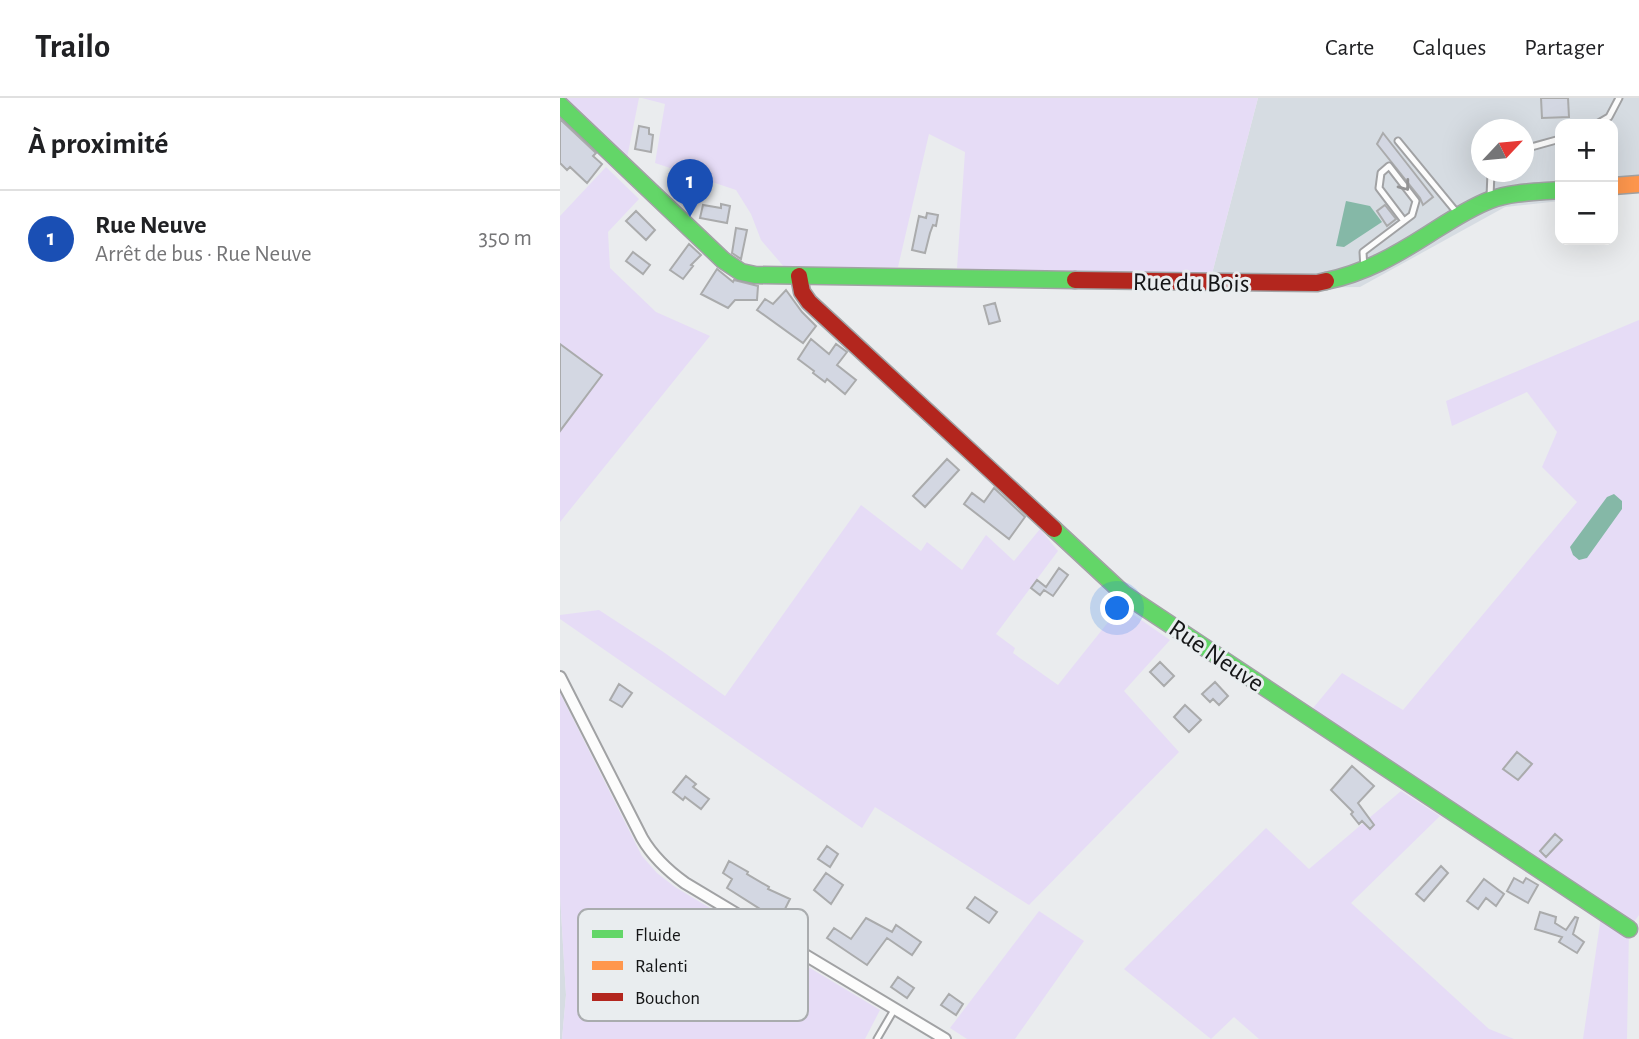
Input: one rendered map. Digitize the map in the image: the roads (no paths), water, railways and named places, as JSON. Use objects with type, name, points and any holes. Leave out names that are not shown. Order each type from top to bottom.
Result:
[{"type":"street","points":[[560,105],[728,264],[741,272],[799,276]]},
{"type":"street","points":[[1618,186],[1639,184]]},
{"type":"street","name":"Rue du Bois","points":[[799,276],[1299,284],[1337,280],[1386,262],[1490,200],[1555,190]]},
{"type":"street","name":"Rue Neuve","points":[[799,276],[802,292],[809,302],[1124,594],[1629,929]]},
{"type":"street","points":[[560,677],[652,854],[685,883],[728,909]]},
{"type":"street","points":[[808,958],[944,1039]]},
{"type":"lane","points":[[1606,119],[1619,98]]},
{"type":"lane","points":[[1534,146],[1555,140]]},
{"type":"lane","points":[[1398,141],[1460,216]]},
{"type":"lane","points":[[1364,272],[1363,252],[1412,215],[1416,201],[1389,166],[1381,173],[1379,188],[1404,221]]},
{"type":"lane","points":[[1490,200],[1491,182]]},
{"type":"lane","points":[[877,1039],[894,1010]]},
{"type":"place","name":"Rue Neuve","points":[[690,217]]}]
